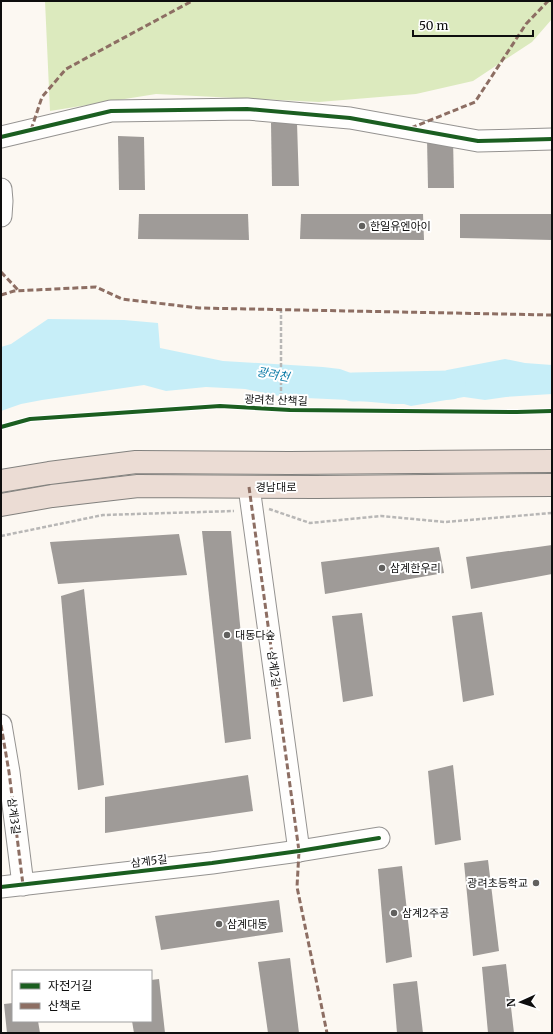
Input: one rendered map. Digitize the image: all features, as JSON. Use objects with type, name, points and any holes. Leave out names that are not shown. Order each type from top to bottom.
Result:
[{"type":"highway","points":[[1,481],[49,473],[136,462],[309,463],[552,460]]},
{"type":"highway","name":"경남대로","points":[[1,505],[52,496],[138,486],[249,487],[552,485]]},
{"type":"street","points":[[1,137],[111,111],[247,109],[350,118],[478,140],[552,139]]},
{"type":"street","points":[[1,189],[1,216]]},
{"type":"street","name":"삼계2길","points":[[249,487],[299,851]]},
{"type":"street","name":"삼계3길","points":[[1,725],[9,772],[23,885]]},
{"type":"street","name":"삼계5길","points":[[1,887],[212,863],[379,838]]},
{"type":"path","points":[[282,310],[283,409]]},
{"type":"path","points":[[1,536],[103,515],[269,510],[310,523],[380,516],[445,522],[552,513]]},
{"type":"green space","points":[[45,1],[552,1],[552,19],[532,42],[473,81],[416,94],[319,102],[156,94],[50,111]]},
{"type":"water","points":[[48,319],[124,320],[158,323],[160,348],[223,361],[340,369],[378,383],[401,389],[426,383],[447,370],[505,359],[525,363],[552,365],[552,394],[485,400],[464,397],[411,406],[404,404],[349,400],[284,397],[245,389],[206,387],[166,391],[144,385],[42,400],[21,404],[1,411],[1,347],[11,344]]},
{"type":"building","points":[[271,123],[297,123],[299,186],[272,186]]},
{"type":"building","points":[[118,136],[144,137],[145,190],[119,190]]},
{"type":"building","name":"한일유엔아이","points":[[453,137],[454,188],[428,188],[427,138]]},
{"type":"building","points":[[139,214],[248,214],[249,240],[138,239]]},
{"type":"building","name":"한일유엔아이","points":[[301,214],[423,214],[424,240],[300,239]]},
{"type":"building","name":"한일유엔아이","points":[[460,214],[552,214],[552,240],[460,238]]},
{"type":"building","name":"대동다숲","points":[[202,531],[231,531],[251,739],[225,743]]},
{"type":"building","points":[[179,534],[187,575],[58,584],[50,542]]},
{"type":"building","name":"삼계한우리","points":[[552,545],[552,574],[471,589],[466,557]]},
{"type":"building","name":"삼계한우리","points":[[439,547],[444,573],[325,594],[321,562]]},
{"type":"building","points":[[84,589],[104,785],[78,790],[61,596]]},
{"type":"building","points":[[482,612],[494,695],[463,702],[452,616]]},
{"type":"building","points":[[362,613],[373,696],[343,702],[332,616]]},
{"type":"building","points":[[453,765],[461,840],[435,845],[428,771]]},
{"type":"building","points":[[248,775],[253,811],[105,833],[105,797]]},
{"type":"building","name":"삼계2주공","points":[[488,860],[499,951],[473,956],[464,863]]},
{"type":"building","name":"삼계2주공","points":[[402,866],[412,957],[386,963],[378,869]]},
{"type":"building","name":"삼계대동","points":[[279,900],[283,932],[161,950],[155,916]]},
{"type":"building","name":"삼계대동","points":[[290,958],[299,1033],[268,1033],[258,962]]},
{"type":"building","points":[[506,964],[514,1033],[488,1033],[482,967]]},
{"type":"building","points":[[159,979],[165,1033],[134,1033],[132,1022],[152,1022],[152,980]]},
{"type":"building","points":[[417,981],[423,1033],[397,1033],[393,984]]},
{"type":"building","points":[[12,1003],[12,1022],[38,1022],[40,1033],[7,1033],[4,1004]]},
{"type":"waterway","name":"광려천","points":[[353,387],[451,385]]},
{"type":"marked path","points":[[31,130],[42,97],[66,69],[192,1]]},
{"type":"marked path","points":[[411,128],[475,102],[526,24],[548,1]]},
{"type":"marked path","points":[[1,272],[19,291]]},
{"type":"marked path","points":[[1,295],[14,291],[96,287],[122,299],[199,308],[552,315]]},
{"type":"marked path","points":[[249,487],[299,851],[297,887],[327,1033]]},
{"type":"marked path","points":[[1,725],[9,772],[23,885]]},
{"type":"cycle path","points":[[1,137],[111,111],[247,109],[350,118],[478,141],[552,139]]},
{"type":"cycle path","name":"광려천 산책길","points":[[1,427],[30,419],[220,406],[290,410],[552,411]]},
{"type":"cycle path","points":[[1,887],[212,863],[379,838]]},
{"type":"place","name":"한일유엔아이","points":[[362,226]]},
{"type":"place","name":"삼계한우리","points":[[382,568]]},
{"type":"place","name":"대동다숲","points":[[227,635]]},
{"type":"place","name":"광려초등학교","points":[[536,883]]},
{"type":"place","name":"삼계2주공","points":[[394,913]]},
{"type":"place","name":"삼계대동","points":[[219,924]]}]
